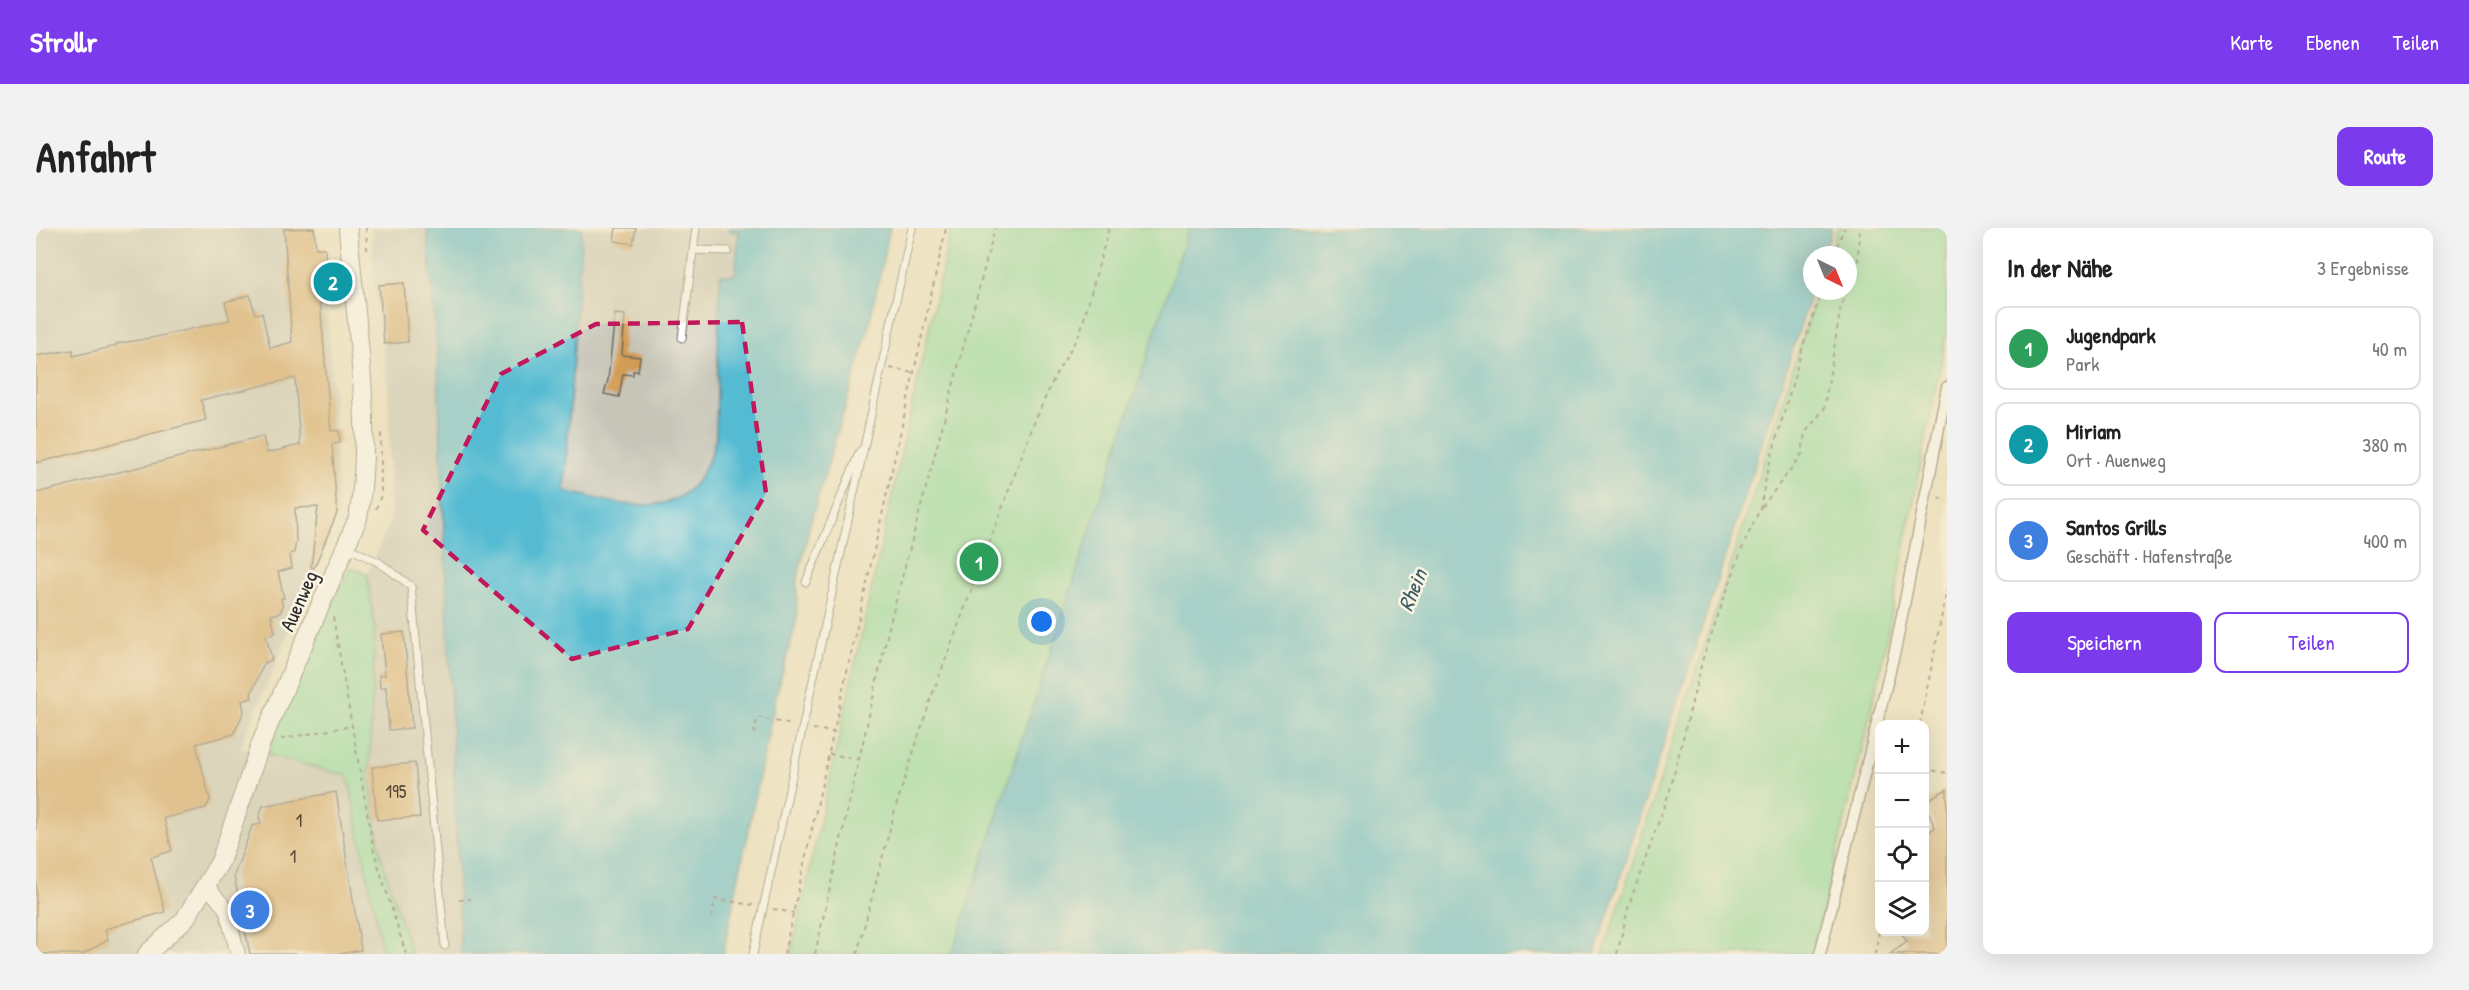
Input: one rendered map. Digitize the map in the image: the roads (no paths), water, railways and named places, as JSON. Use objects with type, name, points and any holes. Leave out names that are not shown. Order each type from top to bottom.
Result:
[{"type":"street","name":"Auenweg","points":[[147,954],[185,919],[207,886],[224,851],[261,743],[358,518],[365,479],[365,441],[348,228]]},
{"type":"street","points":[[1820,954],[1896,646],[1947,387]]},
{"type":"street","points":[[207,886],[226,909],[238,954]]},
{"type":"lane","points":[[682,338],[696,228]]},
{"type":"lane","points":[[753,954],[912,228]]},
{"type":"lane","points":[[693,250],[728,251]]},
{"type":"lane","points":[[806,582],[866,436]]},
{"type":"lane","points":[[347,547],[381,562],[411,586],[445,946]]},
{"type":"water","points":[[427,228],[582,228],[564,491],[638,505],[659,504],[677,498],[693,486],[706,466],[716,437],[720,275],[735,275],[739,232],[728,231],[728,228],[890,228],[867,334],[810,524],[797,583],[797,619],[776,696],[723,954],[461,954],[437,348]]},
{"type":"water","name":"Rhein","points":[[1189,228],[1832,228],[1827,246],[1803,246],[1803,300],[1809,300],[1595,954],[952,954]]},
{"type":"place","name":"Miriam","points":[[333,282]]},
{"type":"place","name":"Jugendpark","points":[[979,562]]},
{"type":"place","name":"Santos Grills","points":[[250,910]]}]
